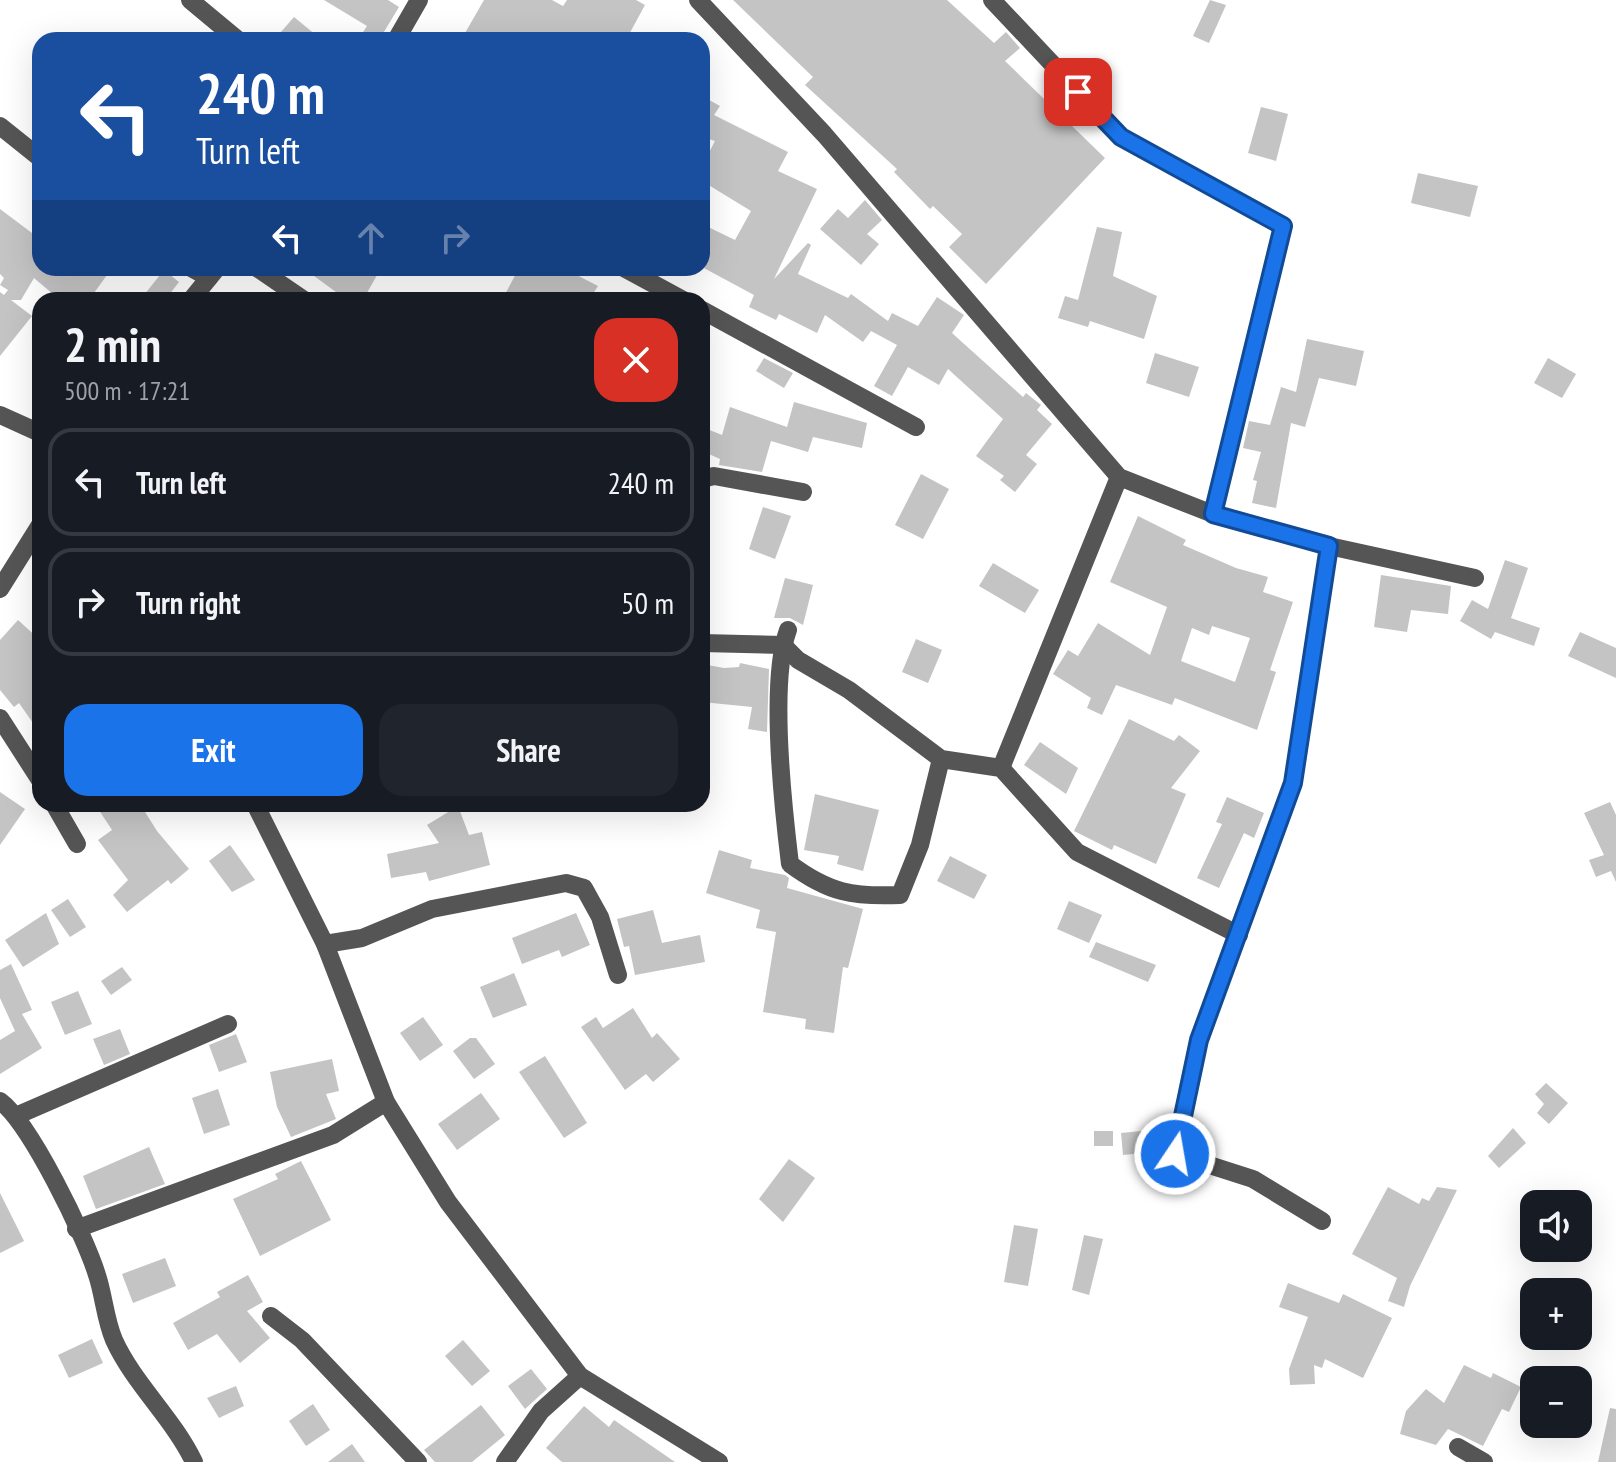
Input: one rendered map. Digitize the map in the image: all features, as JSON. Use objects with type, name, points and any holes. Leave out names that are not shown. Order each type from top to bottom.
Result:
[{"type":"street","points":[[190,0],[228,32]]},
{"type":"street","points":[[401,32],[419,0]]},
{"type":"street","points":[[698,0],[824,134],[1119,477],[1213,514],[1329,546],[1475,578]]},
{"type":"street","points":[[992,0],[1121,137],[1283,226],[1213,514]]},
{"type":"street","points":[[0,126],[32,152]]},
{"type":"street","points":[[198,292],[211,276]]},
{"type":"street","points":[[269,276],[292,292]]},
{"type":"street","points":[[639,276],[668,292]]},
{"type":"street","points":[[710,314],[916,427]]},
{"type":"street","points":[[0,415],[32,429]]},
{"type":"street","points":[[710,477],[803,492]]},
{"type":"street","points":[[1001,768],[1119,477]]},
{"type":"street","points":[[0,589],[32,538]]},
{"type":"street","points":[[1322,1221],[1253,1179],[1175,1154],[1199,1040],[1293,783],[1329,546]]},
{"type":"street","points":[[786,638],[783,809],[790,864],[818,885],[860,897],[900,895],[920,845],[941,759]]},
{"type":"street","points":[[786,638],[798,660],[849,690],[941,759],[1001,768],[1077,852],[1239,935]]},
{"type":"street","points":[[710,643],[786,638]]},
{"type":"street","points":[[0,718],[32,768]]},
{"type":"street","points":[[59,812],[77,844]]},
{"type":"street","points":[[259,812],[325,944],[386,1102],[448,1202],[580,1376],[719,1462]]},
{"type":"street","points":[[325,944],[362,938],[432,909],[566,883],[584,888],[600,917],[618,975]]},
{"type":"street","points":[[18,1115],[163,1051],[207,1036],[228,1024]]},
{"type":"street","points":[[0,1101],[18,1115],[76,1229],[97,1273],[115,1340],[178,1430],[194,1462]]},
{"type":"street","points":[[76,1229],[333,1135],[386,1102]]},
{"type":"street","points":[[271,1316],[302,1340],[418,1462]]},
{"type":"street","points":[[505,1462],[541,1411],[580,1376]]},
{"type":"street","points":[[1458,1447],[1478,1461]]},
{"type":"building","points":[[324,0],[388,0],[399,7],[384,32],[363,32],[367,26]]},
{"type":"building","points":[[484,0],[552,0],[563,6],[567,0],[636,0],[645,5],[630,32],[466,32]]},
{"type":"building","points":[[733,0],[947,0],[994,43],[1006,32],[1020,48],[1005,61],[1105,158],[986,284],[949,247],[962,234],[933,206],[930,209],[894,172],[897,169],[805,85],[813,77]]},
{"type":"building","points":[[1210,0],[1226,5],[1209,43],[1193,36]]},
{"type":"building","points":[[294,17],[312,32],[281,32]]},
{"type":"building","points":[[710,100],[720,106],[714,115],[788,152],[778,171],[817,189],[774,279],[808,243],[811,245],[798,274],[848,298],[851,294],[888,321],[892,313],[918,326],[937,297],[964,315],[952,333],[1023,397],[1026,393],[1041,405],[1037,410],[1052,424],[1026,455],[1037,464],[1015,492],[1000,480],[1004,476],[976,456],[1003,419],[948,369],[939,385],[908,367],[892,396],[874,386],[897,345],[871,331],[863,342],[825,315],[817,333],[779,314],[776,320],[749,307],[754,295],[710,271],[710,228],[735,240],[751,211],[710,186],[710,151],[715,141],[710,139]]},
{"type":"building","points":[[1261,107],[1288,114],[1276,161],[1248,153]]},
{"type":"building","points":[[1418,173],[1478,186],[1470,217],[1411,203]]},
{"type":"building","points":[[865,200],[882,220],[867,234],[879,244],[861,265],[820,229],[838,209],[848,218]]},
{"type":"building","points":[[0,209],[32,233],[32,276],[106,276],[95,292],[51,292],[34,278],[21,300],[11,300],[32,316],[0,356],[0,292],[4,295],[8,290],[0,285],[4,278],[0,274]]},
{"type":"building","points":[[1097,227],[1122,232],[1113,276],[1157,296],[1144,339],[1090,321],[1088,327],[1058,318],[1065,296],[1078,300]]},
{"type":"building","points":[[159,276],[172,276],[179,282],[171,292],[146,292]]},
{"type":"building","points":[[314,276],[376,276],[368,292],[336,292]]},
{"type":"building","points":[[515,276],[579,276],[598,286],[594,292],[506,292]]},
{"type":"building","points":[[1307,339],[1364,351],[1356,386],[1319,378],[1305,427],[1291,423],[1276,508],[1252,503],[1257,481],[1253,480],[1261,452],[1243,448],[1249,421],[1270,425],[1281,387],[1296,392]]},
{"type":"building","points":[[1155,353],[1199,367],[1189,397],[1146,383]]},
{"type":"building","points":[[764,358],[793,373],[784,388],[756,371]]},
{"type":"building","points":[[1548,358],[1576,374],[1562,398],[1534,383]]},
{"type":"building","points":[[794,402],[867,423],[862,448],[813,437],[808,452],[771,441],[762,472],[719,465],[720,459],[710,455],[710,430],[722,435],[730,407],[787,427]]},
{"type":"building","points":[[921,474],[949,489],[923,539],[895,525]]},
{"type":"building","points":[[763,507],[791,516],[775,559],[749,549]]},
{"type":"building","points":[[1138,516],[1186,540],[1183,545],[1236,568],[1268,577],[1263,592],[1293,602],[1270,670],[1276,672],[1257,730],[1175,698],[1172,705],[1116,685],[1102,715],[1087,708],[1091,698],[1053,674],[1068,650],[1078,656],[1098,623],[1150,655],[1167,607],[1110,582]],"holes":[[[1212,626],[1250,638],[1235,682],[1181,661],[1192,628],[1209,635]]]},
{"type":"building","points":[[1505,560],[1528,568],[1511,618],[1540,628],[1534,646],[1495,632],[1491,639],[1460,621],[1472,600],[1488,609]]},
{"type":"building","points":[[993,563],[1039,590],[1025,613],[979,586]]},
{"type":"building","points":[[1381,575],[1451,586],[1448,614],[1411,610],[1407,632],[1374,627]]},
{"type":"building","points":[[785,578],[813,585],[803,625],[790,618],[774,618]]},
{"type":"building","points":[[18,620],[32,633],[32,722],[19,703],[14,707],[0,690],[0,640]]},
{"type":"building","points":[[1580,632],[1616,648],[1616,678],[1568,656]]},
{"type":"building","points":[[916,639],[942,650],[928,683],[902,672]]},
{"type":"building","points":[[740,663],[769,669],[767,732],[748,729],[752,707],[710,703],[710,665],[739,667]]},
{"type":"building","points":[[1129,719],[1174,741],[1179,735],[1200,751],[1171,788],[1186,794],[1156,864],[1114,845],[1112,850],[1074,831]]},
{"type":"building","points":[[1040,742],[1078,768],[1066,794],[1024,765]]},
{"type":"building","points":[[0,792],[25,809],[0,845]]},
{"type":"building","points":[[815,794],[879,810],[863,871],[837,864],[839,856],[804,850]]},
{"type":"building","points":[[1227,797],[1264,813],[1254,838],[1244,833],[1219,888],[1197,878],[1222,824],[1216,822]]},
{"type":"building","points":[[1610,802],[1616,815],[1616,882],[1611,871],[1596,877],[1589,860],[1604,855],[1584,813]]},
{"type":"building","points":[[100,812],[145,812],[189,869],[171,884],[168,880],[127,912],[113,895],[128,880],[98,840],[112,830]]},
{"type":"building","points":[[448,812],[460,812],[469,835],[482,832],[490,865],[429,881],[426,872],[391,878],[387,854],[439,843],[427,825]]},
{"type":"building","points":[[230,845],[255,880],[232,892],[209,861]]},
{"type":"building","points":[[719,850],[752,860],[750,868],[785,875],[789,878],[787,888],[863,909],[848,968],[843,967],[834,1033],[805,1029],[806,1019],[763,1012],[776,932],[756,928],[760,910],[706,893]]},
{"type":"building","points":[[950,856],[987,875],[974,899],[937,881]]},
{"type":"building","points":[[68,899],[86,927],[70,937],[51,910]]},
{"type":"building","points":[[1069,901],[1102,915],[1089,943],[1057,929]]},
{"type":"building","points":[[653,910],[662,943],[700,935],[705,962],[635,975],[629,946],[624,947],[617,919]]},
{"type":"building","points":[[46,913],[59,944],[23,967],[5,940]]},
{"type":"building","points":[[576,913],[590,945],[562,957],[559,950],[522,964],[512,938]]},
{"type":"building","points":[[1096,942],[1156,965],[1148,982],[1089,957]]},
{"type":"building","points":[[11,964],[32,1010],[22,1014],[42,1048],[0,1074],[0,1040],[15,1031],[0,998],[0,970]]},
{"type":"building","points":[[122,967],[132,980],[111,995],[101,981]]},
{"type":"building","points":[[514,973],[527,1005],[493,1018],[480,987]]},
{"type":"building","points":[[78,991],[92,1024],[65,1035],[51,1002]]},
{"type":"building","points":[[633,1008],[652,1038],[657,1033],[680,1059],[653,1082],[646,1074],[625,1090],[581,1027],[596,1017],[603,1028]]},
{"type":"building","points":[[423,1017],[443,1045],[420,1061],[400,1033]]},
{"type":"building","points":[[120,1029],[130,1054],[104,1065],[93,1039]]},
{"type":"building","points":[[236,1034],[247,1062],[219,1072],[209,1045]]},
{"type":"building","points":[[470,1038],[476,1038],[495,1064],[474,1079],[453,1051]]},
{"type":"building","points":[[545,1056],[587,1123],[564,1138],[519,1072]]},
{"type":"building","points":[[332,1059],[339,1091],[326,1094],[336,1119],[291,1137],[277,1107],[270,1072]]},
{"type":"building","points":[[1546,1083],[1568,1103],[1549,1124],[1537,1113],[1544,1104],[1535,1094]]},
{"type":"building","points":[[218,1089],[230,1125],[204,1134],[192,1098]]},
{"type":"building","points":[[481,1093],[500,1119],[457,1150],[438,1124]]},
{"type":"building","points":[[1513,1128],[1526,1143],[1499,1168],[1488,1156]]},
{"type":"building","points":[[1162,1129],[1163,1151],[1123,1155],[1121,1133]]},
{"type":"building","points":[[1094,1131],[1113,1131],[1113,1146],[1094,1146]]},
{"type":"building","points":[[149,1147],[165,1184],[96,1209],[83,1176]]},
{"type":"building","points":[[789,1159],[815,1178],[783,1222],[759,1199]]},
{"type":"building","points":[[301,1161],[331,1220],[260,1256],[233,1199],[278,1179],[275,1174]]},
{"type":"building","points":[[1388,1187],[1419,1204],[1422,1198],[1429,1201],[1437,1187],[1457,1190],[1410,1286],[1404,1307],[1388,1301],[1397,1278],[1352,1254]]},
{"type":"building","points":[[0,1193],[24,1241],[0,1253]]},
{"type":"building","points":[[1014,1225],[1038,1229],[1028,1286],[1004,1282]]},
{"type":"building","points":[[1084,1235],[1103,1239],[1089,1295],[1072,1290]]},
{"type":"building","points":[[165,1258],[176,1286],[133,1303],[122,1274]]},
{"type":"building","points":[[248,1275],[263,1302],[247,1311],[270,1338],[240,1363],[217,1334],[188,1350],[173,1323],[220,1297],[217,1292]]},
{"type":"building","points":[[1288,1283],[1339,1303],[1343,1294],[1392,1318],[1363,1378],[1325,1359],[1322,1368],[1314,1365],[1315,1384],[1290,1385],[1289,1369],[1308,1317],[1279,1307]]},
{"type":"building","points":[[92,1339],[103,1363],[69,1378],[58,1355]]},
{"type":"building","points":[[463,1340],[490,1371],[472,1386],[445,1356]]},
{"type":"building","points":[[1464,1365],[1491,1378],[1493,1373],[1520,1386],[1509,1412],[1502,1409],[1483,1446],[1448,1429],[1436,1445],[1400,1434],[1406,1411],[1426,1389],[1444,1403]]},
{"type":"building","points":[[531,1369],[547,1389],[525,1409],[508,1386]]},
{"type":"building","points":[[236,1386],[244,1406],[219,1418],[207,1398]]},
{"type":"building","points":[[313,1404],[330,1430],[306,1446],[289,1421]]},
{"type":"building","points":[[481,1405],[505,1435],[472,1462],[435,1462],[424,1450]]},
{"type":"building","points":[[584,1406],[609,1427],[614,1420],[675,1462],[562,1462],[546,1448]]},
{"type":"building","points":[[1610,1408],[1616,1409],[1616,1462],[1598,1462]]},
{"type":"building","points":[[352,1444],[365,1462],[328,1462]]},
{"type":"route","points":[[1078,92],[1121,137],[1283,226],[1213,514],[1329,546],[1293,783],[1199,1040],[1175,1154]]}]
